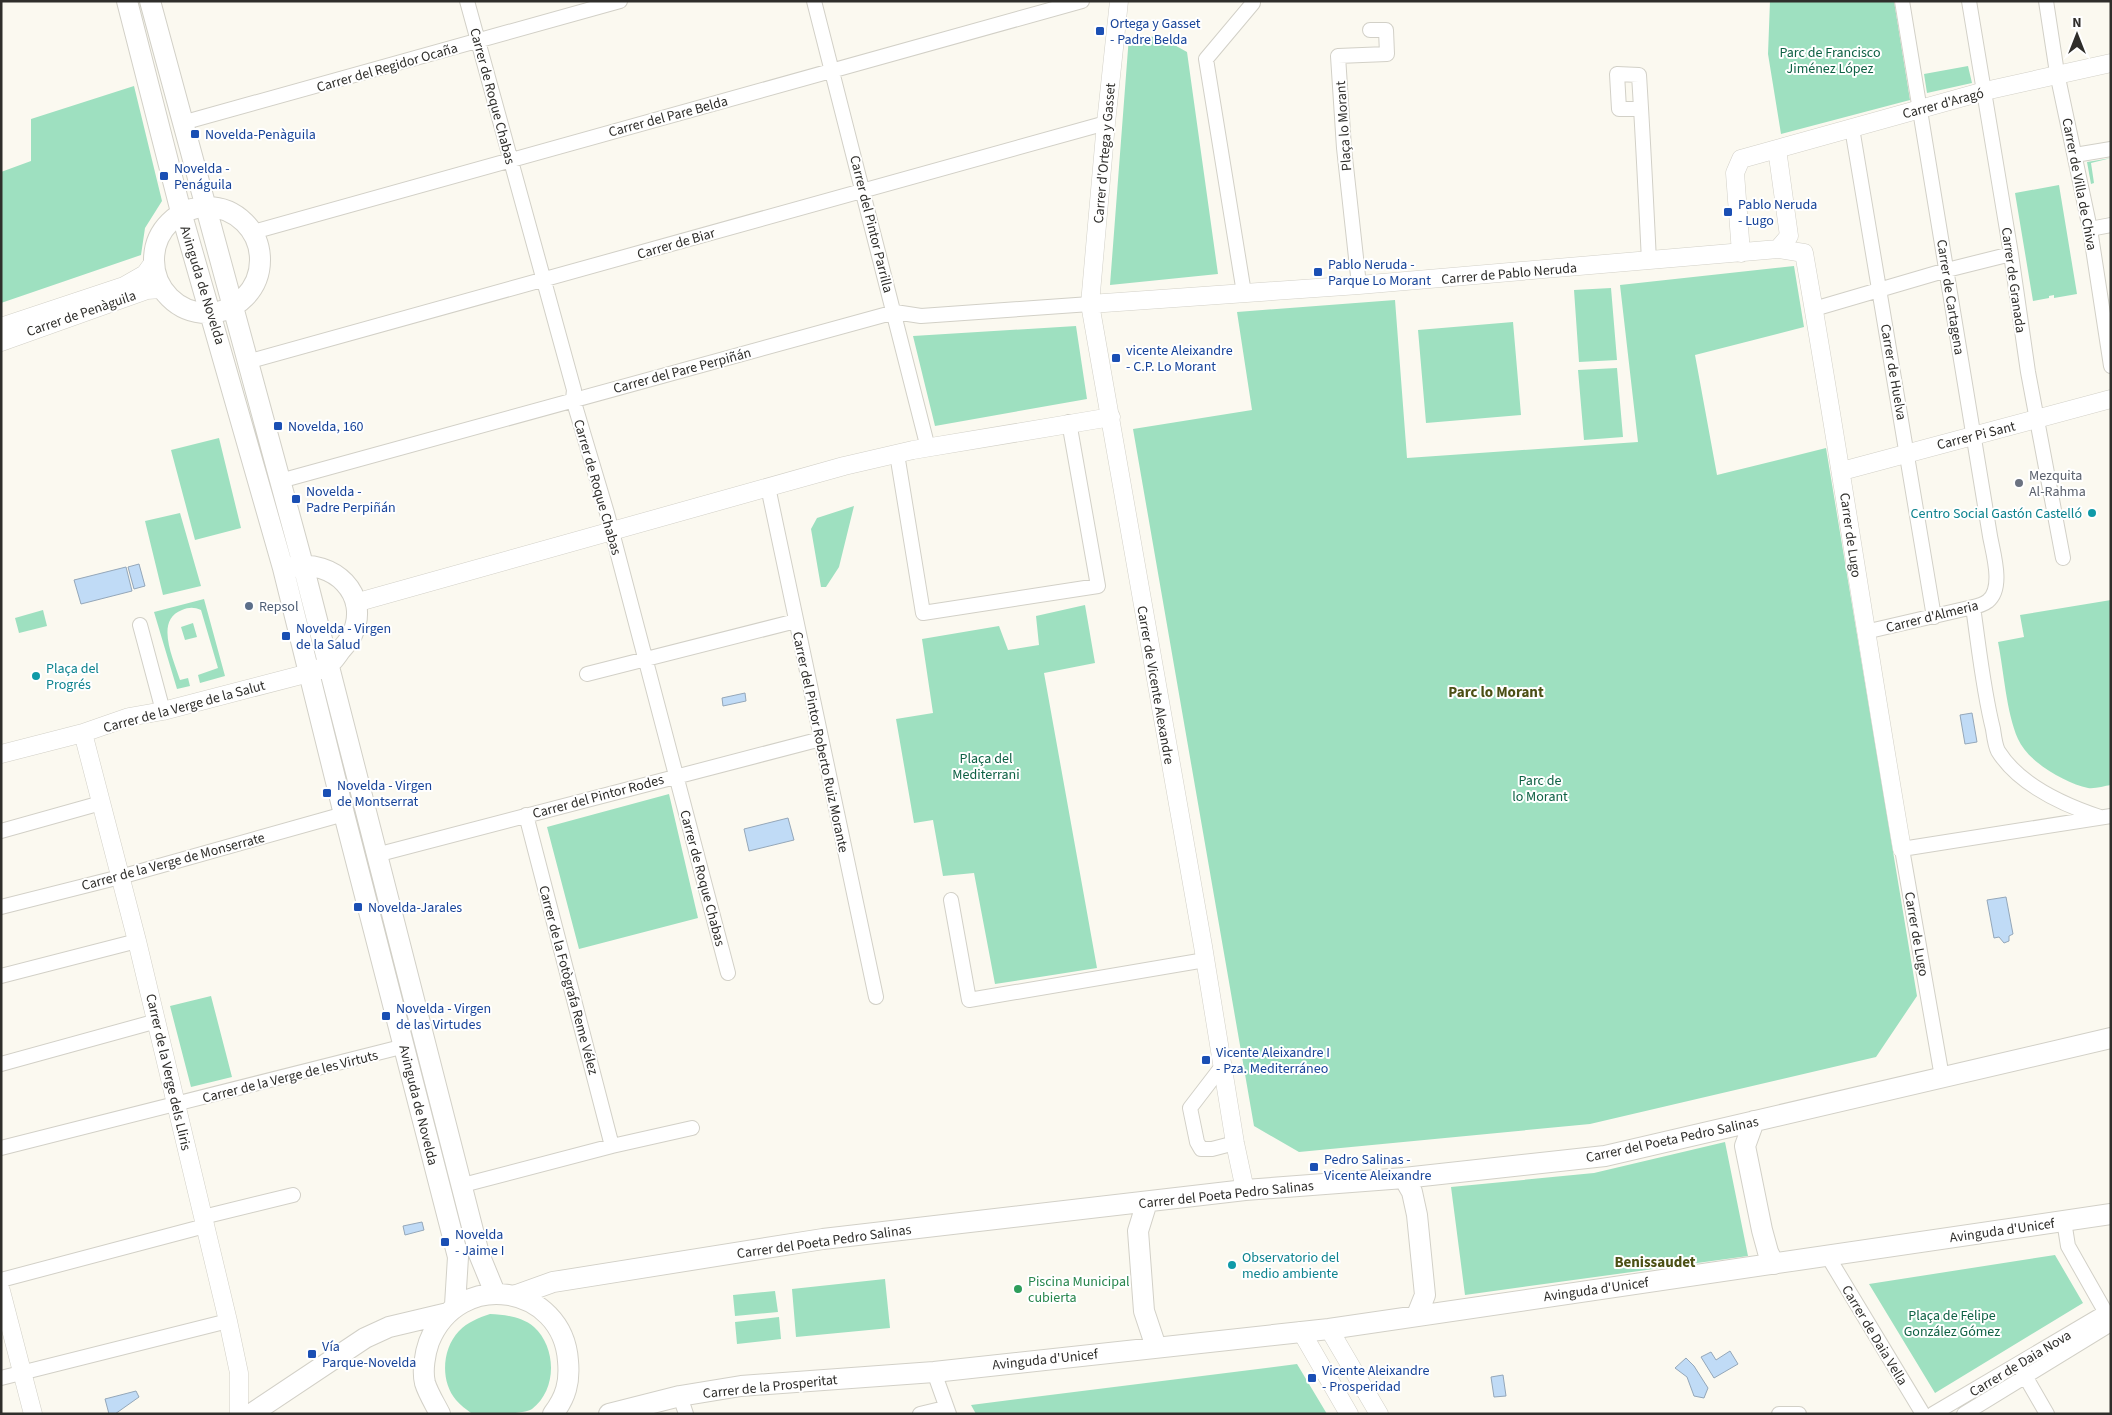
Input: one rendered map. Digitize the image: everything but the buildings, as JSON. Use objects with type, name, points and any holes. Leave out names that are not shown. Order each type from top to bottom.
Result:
[{"type":"main road","name":"Avinguda de Novelda","points":[[127,1],[181,212],[212,313],[283,568],[458,1258],[452,1309]]},
{"type":"main road","name":"Avinguda de Novelda","points":[[154,2],[182,123],[303,565],[376,855],[463,1185],[479,1254],[505,1295]]},
{"type":"main road","points":[[205,206],[231,212],[244,221],[253,232],[260,254],[258,275],[249,294],[232,308],[212,313],[193,312],[175,303],[161,288],[153,263],[155,243],[169,221],[181,212],[205,206]]},
{"type":"main road","points":[[283,568],[303,565],[316,566],[337,575],[347,586],[355,603],[356,621],[351,636],[329,666],[309,673]]},
{"type":"main road","name":"Carrer del Poeta Pedro Salinas","points":[[252,1414],[365,1338],[389,1327],[452,1309],[468,1299],[505,1295],[553,1282],[823,1239],[1245,1190],[1404,1178],[1605,1156],[2111,1038]]},
{"type":"main road","points":[[1754,1121],[1745,1146],[1762,1230],[1768,1252],[1774,1264]]},
{"type":"main road","points":[[1404,1178],[1412,1192],[1425,1295],[1417,1315]]},
{"type":"main road","points":[[1147,1202],[1138,1231],[1144,1311],[1156,1347]]},
{"type":"main road","name":"Avinguda d'Unicef","points":[[934,1372],[1329,1328],[2111,1214]]},
{"type":"main road","points":[[505,1295],[542,1310],[555,1323],[567,1346],[569,1380],[562,1402],[553,1414]]},
{"type":"main road","points":[[440,1414],[425,1382],[425,1352],[435,1328],[452,1309]]},
{"type":"main road","name":"Carrer de la Prosperitat","points":[[609,1414],[683,1405],[741,1386],[934,1372]]},
{"type":"street","name":"Carrer de Roque Chabas","points":[[467,1],[574,390],[573,399],[611,532],[728,973]]},
{"type":"street","name":"Carrer del Regidor Ocaña","points":[[182,123],[620,1]]},
{"type":"street","name":"Carrer del Pintor Parrilla","points":[[814,1],[864,190],[928,448]]},
{"type":"street","name":"Carrer del Pare Belda","points":[[253,232],[1082,1]]},
{"type":"street","name":"Carrer d'Ortega y Gasset","points":[[1090,304],[1119,1]]},
{"type":"street","name":"Carrer de Cartagena","points":[[1902,1],[1991,543],[1996,577],[1995,593]]},
{"type":"street","name":"Carrer de Granada","points":[[1969,1],[2011,254],[2028,372],[2063,558]]},
{"type":"street","name":"Carrer de Villa de Chiva","points":[[2046,1],[2057,73],[2106,301],[2111,366]]},
{"type":"street","points":[[1244,293],[1206,59],[1253,3]]},
{"type":"street","name":"Plaça lo Morant","points":[[1359,285],[1345,158],[1338,56],[1387,54],[1386,30],[1370,30]]},
{"type":"street","name":"Carrer d'Aragó","points":[[1777,149],[1984,91],[2057,73],[2111,63]]},
{"type":"street","points":[[1641,108],[1649,261]]},
{"type":"street","name":"Carrer de Biar","points":[[247,362],[1106,124]]},
{"type":"street","name":"Carrer de Huelva","points":[[1852,128],[1908,452],[1934,617]]},
{"type":"street","points":[[1741,253],[1735,173],[1740,159],[1777,149],[1789,236],[1778,249]]},
{"type":"street","points":[[2075,155],[2111,149]]},
{"type":"street","points":[[2090,228],[2111,225]]},
{"type":"street","name":"Carrer de Pablo Neruda","points":[[1090,304],[1359,285],[1778,249]]},
{"type":"street","name":"Carrer de Lugo","points":[[1778,249],[1804,253],[1842,471],[1865,632],[1942,1077]]},
{"type":"street","points":[[1814,309],[1947,270],[2011,254]]},
{"type":"street","name":"Carrer de Penàguila","points":[[1,327],[124,286],[145,274],[153,263]]},
{"type":"street","name":"Carrer de Penàguila","points":[[1,342],[148,290],[161,288]]},
{"type":"street","name":"Carrer del Pare Perpiñán","points":[[280,481],[895,312],[921,316],[1090,304]]},
{"type":"street","name":"Carrer de Vicente Alexandre","points":[[1090,304],[1205,960],[1235,1143],[1245,1190]]},
{"type":"street","name":"Carrer Pi Sant","points":[[1842,471],[2111,399]]},
{"type":"street","points":[[355,603],[768,487],[897,454],[1070,422],[1111,417]]},
{"type":"street","points":[[897,454],[923,613],[1098,586],[1070,422]]},
{"type":"street","name":"Carrer del Pintor Roberto Ruiz Morante","points":[[768,487],[876,997]]},
{"type":"street","name":"Carrer d'Almeria","points":[[1865,632],[1973,607],[1988,602],[1995,593]]},
{"type":"street","points":[[1973,607],[1986,697],[1998,750],[2017,772],[2039,790],[2067,806],[2106,817]]},
{"type":"street","points":[[587,674],[796,621]]},
{"type":"street","points":[[140,625],[163,711]]},
{"type":"street","name":"Carrer de la Verge de la Salut","points":[[1,754],[83,733],[129,718],[309,673]]},
{"type":"street","name":"Carrer de la Verge dels Lliris","points":[[83,733],[138,941],[228,1322],[239,1373],[239,1414]]},
{"type":"street","name":"Carrer del Pintor Rodes","points":[[376,855],[821,738]]},
{"type":"street","points":[[1,831],[101,803]]},
{"type":"street","name":"Carrer de la Verge de Monserrate","points":[[1,907],[120,877],[344,814]]},
{"type":"street","name":"Carrer de la Fotògrafa Reme Vélez","points":[[526,815],[612,1146]]},
{"type":"street","points":[[1902,849],[2106,817]]},
{"type":"street","points":[[951,900],[969,1000],[1205,960]]},
{"type":"street","points":[[1,976],[138,941]]},
{"type":"street","points":[[1,1064],[157,1020]]},
{"type":"street","name":"Carrer de la Verge de les Virtuts","points":[[1,1148],[178,1105],[405,1046]]},
{"type":"street","points":[[1223,1065],[1190,1108],[1197,1142],[1201,1149],[1212,1150],[1235,1143]]},
{"type":"street","points":[[463,1185],[612,1146],[692,1128]]},
{"type":"street","points":[[1,1280],[293,1195]]},
{"type":"street","points":[[2064,1221],[2068,1246],[2109,1319]]},
{"type":"street","name":"Carrer de Daia Vella","points":[[1827,1255],[1923,1414]]},
{"type":"street","points":[[1,1291],[33,1414]]},
{"type":"street","name":"Carrer de Daia Nova","points":[[1933,1414],[2021,1370],[2109,1319]]},
{"type":"street","points":[[1,1378],[228,1322]]},
{"type":"street","points":[[1329,1328],[1379,1414]]},
{"type":"street","points":[[1301,1331],[1348,1414]]},
{"type":"street","points":[[2021,1370],[2047,1414]]},
{"type":"street","name":"Carrer de Daia Nova","points":[[1964,1414],[2021,1370]]},
{"type":"street","points":[[920,1414],[947,1411],[934,1372]]},
{"type":"street","points":[[1778,1414],[1799,1414]]},
{"type":"green space","name":"Parc de Francisco Jiménez López","points":[[1770,1],[1894,1],[1910,100],[1781,134],[1768,54]]},
{"type":"green space","points":[[1129,36],[1160,37],[1187,52],[1218,274],[1110,285]]},
{"type":"green space","points":[[1968,66],[1972,83],[1927,93],[1924,74]]},
{"type":"green space","points":[[134,86],[162,201],[145,228],[141,255],[1,303],[1,172],[31,161],[31,119]]},
{"type":"green space","points":[[2111,158],[2091,163],[2094,183],[2091,184],[2087,162]]},
{"type":"green space","points":[[2059,185],[2077,294],[2054,298],[2054,295],[2049,296],[2049,298],[2033,301],[2015,193]]},
{"type":"green space","name":"Parc de lo Morant","points":[[1794,266],[1804,327],[1695,355],[1717,475],[1826,448],[1917,996],[1876,1057],[1590,1124],[1299,1152],[1254,1126],[1133,429],[1252,410],[1237,312],[1395,300],[1407,458],[1638,442],[1620,285]]},
{"type":"green space","points":[[1611,288],[1617,360],[1579,362],[1574,290]]},
{"type":"green space","points":[[1513,322],[1521,415],[1426,423],[1418,330]]},
{"type":"green space","points":[[1076,326],[1087,399],[935,426],[913,336]]},
{"type":"green space","points":[[1617,368],[1623,437],[1584,440],[1578,370]]},
{"type":"green space","points":[[219,438],[241,528],[195,540],[171,450]]},
{"type":"green space","points":[[854,506],[839,567],[826,587],[821,587],[811,529],[817,518]]},
{"type":"green space","points":[[180,513],[201,586],[163,595],[145,521]]},
{"type":"green space","points":[[204,599],[225,676],[200,683],[198,675],[218,668],[201,610],[187,608],[174,615],[169,622],[167,631],[168,641],[180,680],[188,678],[190,686],[177,689],[154,612]]},
{"type":"green space","points":[[2111,600],[2111,785],[2088,788],[2048,770],[2023,748],[2018,739],[2011,716],[1998,642],[2024,637],[2020,615]]},
{"type":"green space","name":"Plaça del Mediterrani","points":[[1085,605],[1095,663],[1044,673],[1097,968],[995,984],[974,873],[943,876],[933,820],[914,823],[896,719],[933,713],[922,639],[999,626],[1008,650],[1039,645],[1036,616]]},
{"type":"green space","points":[[43,610],[47,626],[19,633],[15,618]]},
{"type":"green space","points":[[193,623],[197,637],[185,640],[181,627]]},
{"type":"green space","points":[[669,794],[698,918],[579,949],[547,827]]},
{"type":"green space","points":[[211,996],[232,1077],[191,1087],[170,1006]]},
{"type":"green space","points":[[1725,1142],[1748,1256],[1465,1295],[1451,1187],[1594,1173]]},
{"type":"green space","name":"Plaça de Felipe González Gómez","points":[[2055,1255],[2083,1303],[1935,1393],[1869,1284]]},
{"type":"green space","points":[[885,1279],[890,1328],[796,1337],[792,1289]]},
{"type":"green space","points":[[775,1291],[778,1312],[735,1316],[733,1295]]},
{"type":"green space","points":[[490,1314],[524,1320],[542,1336],[547,1346],[550,1357],[550,1380],[540,1401],[532,1409],[512,1413],[471,1413],[458,1402],[447,1384],[445,1375],[446,1356],[453,1338],[462,1328]]},
{"type":"green space","points":[[779,1317],[781,1339],[737,1344],[735,1322]]},
{"type":"green space","points":[[1297,1364],[1327,1414],[976,1414],[971,1405]]},
{"type":"water","points":[[139,564],[145,586],[134,589],[128,567]]},
{"type":"water","points":[[126,567],[132,591],[81,604],[74,580]]},
{"type":"water","points":[[745,693],[746,701],[723,706],[722,698]]},
{"type":"water","points":[[1972,713],[1977,742],[1965,744],[1960,715]]},
{"type":"water","points":[[788,818],[794,840],[749,851],[744,829]]},
{"type":"water","points":[[2006,897],[2013,934],[2009,936],[2009,941],[2004,943],[1999,937],[1994,938],[1987,900]]},
{"type":"water","points":[[422,1222],[424,1230],[405,1235],[403,1226]]},
{"type":"water","points":[[1730,1351],[1738,1364],[1714,1378],[1701,1357],[1711,1352],[1716,1360]]},
{"type":"water","points":[[1686,1358],[1694,1366],[1708,1388],[1704,1398],[1694,1396],[1687,1377],[1675,1368]]},
{"type":"water","points":[[1503,1375],[1506,1396],[1494,1397],[1491,1377]]},
{"type":"water","points":[[136,1391],[139,1397],[115,1414],[109,1414],[105,1399]]},
{"type":"place","name":"Ortega y Gasset - Padre Belda","points":[[1100,31]]},
{"type":"place","name":"Novelda-Penàguila","points":[[195,134]]},
{"type":"place","name":"Novelda - Penáguila","points":[[164,176]]},
{"type":"place","name":"Pablo Neruda - Lugo","points":[[1728,212]]},
{"type":"place","name":"Pablo Neruda - Parque Lo Morant","points":[[1318,272]]},
{"type":"place","name":"vicente Aleixandre - C.P. Lo Morant","points":[[1116,358]]},
{"type":"place","name":"Novelda, 160","points":[[278,426]]},
{"type":"place","name":"Mezquita Al-Rahma","points":[[2019,483]]},
{"type":"place","name":"Novelda - Padre Perpiñán","points":[[296,499]]},
{"type":"place","name":"Centro Social Gastón Castelló","points":[[2092,513]]},
{"type":"place","name":"Repsol","points":[[249,606]]},
{"type":"place","name":"Novelda - Virgen de la Salud","points":[[286,636]]},
{"type":"place","name":"Plaça del Progrés","points":[[36,676]]},
{"type":"place","name":"Novelda - Virgen de Montserrat","points":[[327,793]]},
{"type":"place","name":"Novelda-Jarales","points":[[358,907]]},
{"type":"place","name":"Novelda - Virgen de las Virtudes","points":[[386,1016]]},
{"type":"place","name":"Vicente Aleixandre I - Pza. Mediterráneo","points":[[1206,1060]]},
{"type":"place","name":"Pedro Salinas - Vicente Aleixandre","points":[[1314,1167]]},
{"type":"place","name":"Novelda - Jaime I","points":[[445,1242]]},
{"type":"place","name":"Observatorio del medio ambiente","points":[[1232,1265]]},
{"type":"place","name":"Piscina Municipal cubierta","points":[[1018,1289]]},
{"type":"place","name":"Vía Parque-Novelda","points":[[312,1354]]},
{"type":"place","name":"Vicente Aleixandre - Prosperidad","points":[[1312,1378]]},
{"type":"district","name":"Parc lo Morant","points":[[1496,692]]},
{"type":"district","name":"Benissaudet","points":[[1655,1262]]}]
